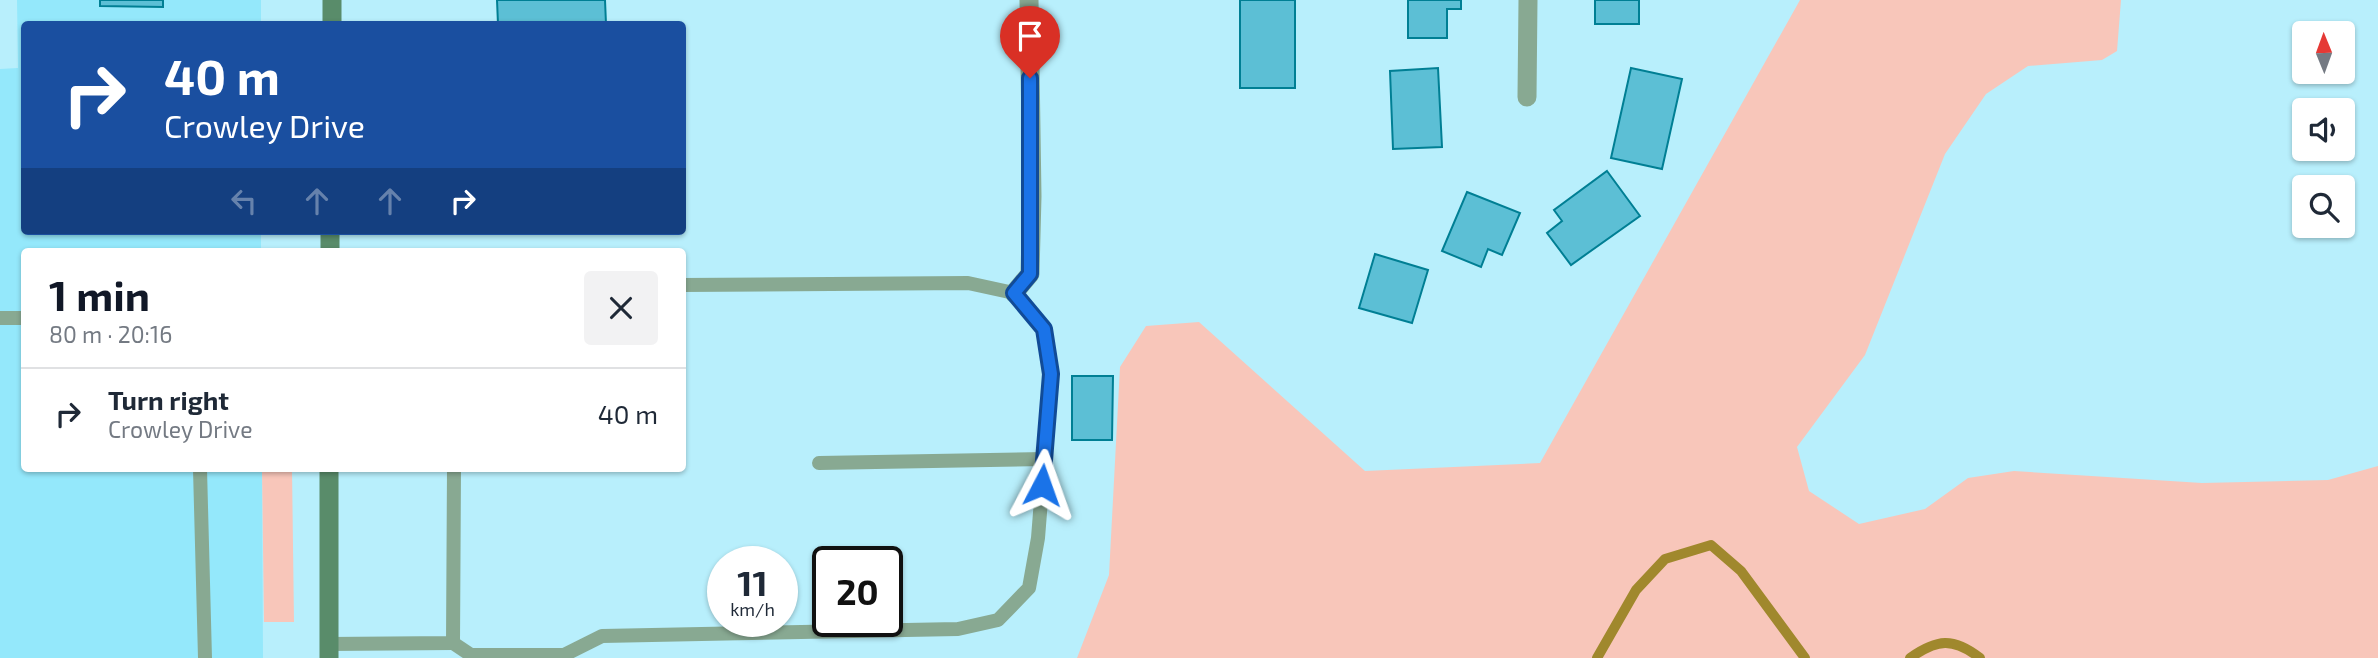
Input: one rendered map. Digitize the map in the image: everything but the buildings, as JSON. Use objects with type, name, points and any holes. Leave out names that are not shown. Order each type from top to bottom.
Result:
[{"type":"main road","points":[[332,0],[332,21]]},
{"type":"main road","points":[[328,651],[329,472]]},
{"type":"street","points":[[1014,293],[1030,274],[1029,0]]},
{"type":"street","points":[[1527,97],[1528,0]]},
{"type":"lane","points":[[328,651],[453,643],[471,655],[564,655],[602,636],[958,629],[998,620],[1029,588],[1038,538],[1051,374],[1044,329],[1014,293],[968,283],[686,285]]},
{"type":"lane","points":[[0,318],[21,318]]},
{"type":"lane","points":[[819,463],[1045,459]]},
{"type":"lane","points":[[200,472],[205,658]]},
{"type":"lane","points":[[453,643],[454,472]]},
{"type":"shaded area","points":[[17,0],[261,0],[261,21],[21,21],[21,235],[261,235],[261,248],[21,248],[21,472],[262,472],[263,658],[0,658],[0,69],[18,68]]},
{"type":"shaded area","points":[[1800,0],[2121,0],[2117,51],[2102,60],[2028,66],[1986,94],[1945,154],[1865,355],[1797,447],[1809,491],[1859,524],[1925,509],[1968,478],[2014,471],[2202,483],[2328,480],[2378,466],[2378,658],[1077,658],[1109,575],[1120,367],[1146,326],[1199,322],[1365,471],[1540,463]]},
{"type":"shaded area","points":[[262,472],[292,472],[294,622],[264,622]]},
{"type":"waterway","points":[[1597,658],[1636,590],[1665,559],[1711,545],[1741,571],[1805,658]]},
{"type":"waterway","points":[[1910,658],[1929,647],[1945,643],[1961,646],[1980,658]]},
{"type":"route","points":[[1030,78],[1030,274],[1014,293],[1044,329],[1051,374],[1042,485]]}]
